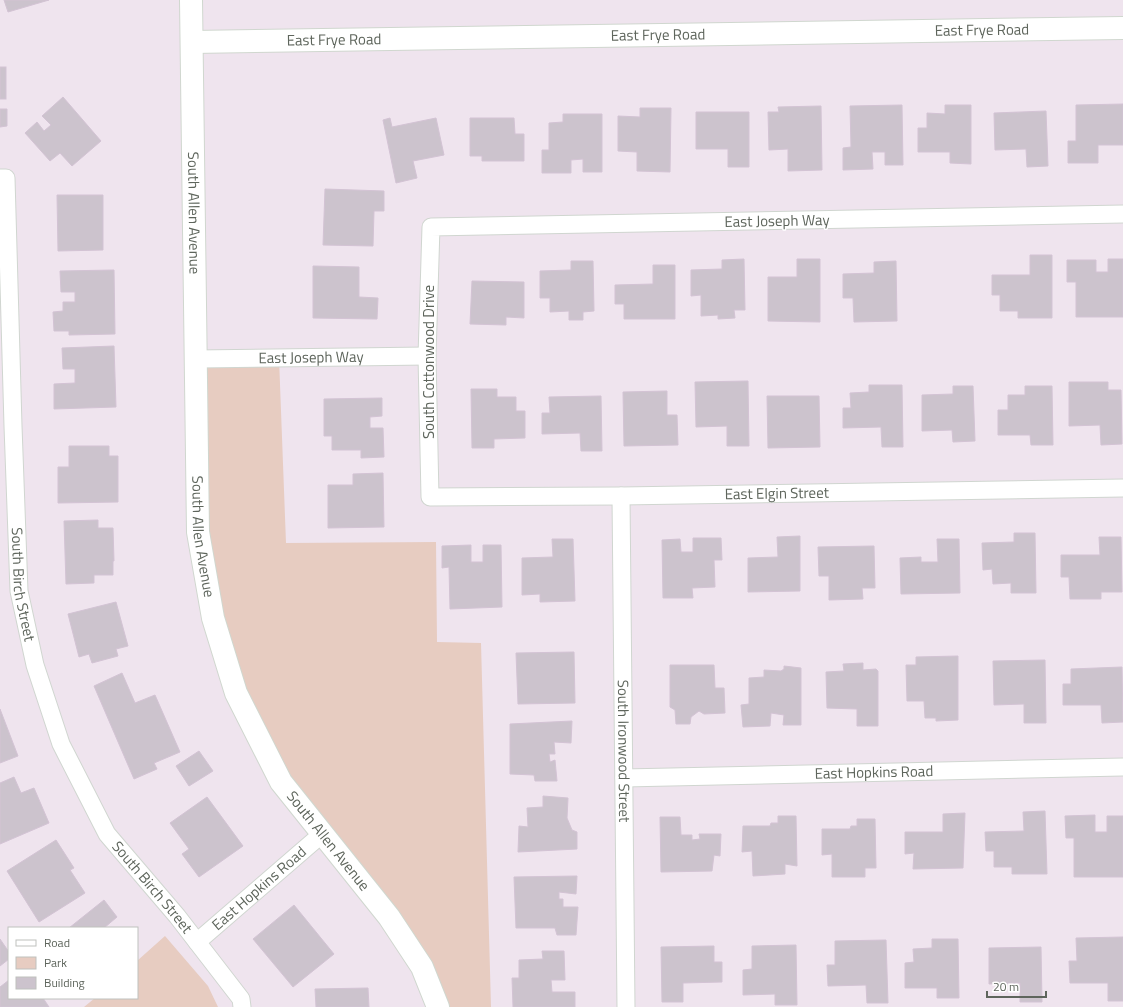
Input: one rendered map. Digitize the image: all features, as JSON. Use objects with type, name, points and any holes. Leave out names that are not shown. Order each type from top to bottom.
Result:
[{"type":"street","name":"South Allen Avenue","points":[[191,0],[198,532],[212,618],[236,693],[281,782],[393,924],[422,967],[438,1007]]},
{"type":"street","name":"East Frye Road","points":[[192,42],[1123,28]]},
{"type":"street","name":"South Birch Street","points":[[3,178],[6,426],[19,591],[35,665],[61,744],[107,834],[177,916],[241,999],[242,1007]]},
{"type":"street","name":"East Joseph Way","points":[[431,227],[1123,214]]},
{"type":"street","name":"South Cottonwood Drive","points":[[430,497],[427,356],[431,227]]},
{"type":"street","name":"East Joseph Way","points":[[196,358],[427,356]]},
{"type":"street","name":"East Elgin Street","points":[[430,497],[621,496],[1123,488]]},
{"type":"street","name":"South Ironwood Street","points":[[621,496],[626,1007]]},
{"type":"street","name":"East Hopkins Road","points":[[624,778],[1123,768]]},
{"type":"street","name":"East Hopkins Road","points":[[197,942],[322,834]]},
{"type":"green space","points":[[279,358],[286,543],[436,542],[437,642],[481,643],[491,1007],[438,1007],[422,967],[281,782],[212,618],[196,359]]},
{"type":"green space","points":[[165,936],[208,986],[218,1007],[84,1007],[94,999],[138,999],[138,960]]},
{"type":"building","points":[[4,0],[49,0],[8,12]]},
{"type":"building","points":[[0,67],[6,67],[6,99],[0,99]]},
{"type":"building","points":[[63,97],[101,141],[72,166],[60,153],[50,161],[25,133],[37,122],[44,131],[51,125],[42,116]]},
{"type":"building","points":[[1123,104],[1123,145],[1098,145],[1098,163],[1068,163],[1068,141],[1076,141],[1076,105]]},
{"type":"building","points":[[902,105],[903,165],[885,165],[885,152],[872,152],[873,169],[843,170],[843,148],[851,147],[850,106]]},
{"type":"building","points":[[945,105],[971,105],[971,164],[950,163],[950,152],[918,152],[918,128],[927,128],[927,113],[945,114]]},
{"type":"building","points":[[821,106],[822,170],[788,171],[788,149],[769,150],[768,112],[779,112],[778,107]]},
{"type":"building","points":[[640,108],[671,108],[670,172],[637,171],[637,152],[618,151],[618,116],[640,117]]},
{"type":"building","points":[[0,109],[7,109],[7,126],[0,127]]},
{"type":"building","points":[[1046,111],[1048,166],[1027,167],[1026,149],[995,150],[994,113]]},
{"type":"building","points":[[696,112],[749,112],[749,167],[728,167],[728,149],[696,149]]},
{"type":"building","points":[[563,114],[602,114],[602,172],[583,172],[583,159],[571,160],[571,173],[542,173],[542,150],[549,150],[549,123],[563,122]]},
{"type":"building","points":[[390,118],[392,127],[436,118],[444,155],[413,161],[417,178],[396,183],[383,120]]},
{"type":"building","points":[[470,118],[514,118],[515,134],[524,134],[524,161],[482,161],[482,156],[470,156]]},
{"type":"building","points":[[325,189],[384,191],[384,211],[374,211],[373,246],[323,245]]},
{"type":"building","points":[[57,195],[103,195],[103,250],[58,251]]},
{"type":"building","points":[[1030,255],[1052,255],[1052,318],[1018,318],[1018,311],[1000,311],[1000,295],[992,295],[992,275],[1030,275]]},
{"type":"building","points":[[744,259],[745,310],[734,310],[735,318],[718,319],[718,315],[701,316],[701,295],[691,296],[691,270],[722,269],[722,260]]},
{"type":"building","points":[[797,259],[820,259],[820,322],[768,321],[768,277],[797,277]]},
{"type":"building","points":[[1108,259],[1123,259],[1123,317],[1076,317],[1076,282],[1067,282],[1067,260],[1096,260],[1096,272],[1108,272]]},
{"type":"building","points":[[571,261],[593,261],[594,311],[583,312],[583,320],[569,320],[569,311],[550,312],[550,298],[540,298],[540,271],[571,270]]},
{"type":"building","points":[[896,261],[897,321],[854,322],[853,298],[843,298],[843,274],[874,273],[874,262]]},
{"type":"building","points":[[653,265],[675,265],[675,319],[624,319],[624,304],[615,304],[615,285],[653,284]]},
{"type":"building","points":[[313,266],[359,267],[359,297],[378,298],[377,319],[313,318]]},
{"type":"building","points":[[114,270],[115,334],[69,335],[69,331],[54,331],[53,312],[63,311],[63,302],[75,302],[75,292],[61,292],[60,271]]},
{"type":"building","points":[[472,281],[524,282],[524,318],[506,317],[506,325],[470,324]]},
{"type":"building","points":[[114,346],[116,407],[54,409],[54,384],[75,383],[75,369],[63,369],[62,348]]},
{"type":"building","points":[[748,381],[749,446],[727,446],[727,426],[696,427],[695,382]]},
{"type":"building","points":[[1069,382],[1108,382],[1108,390],[1121,390],[1122,444],[1101,445],[1100,425],[1069,426]]},
{"type":"building","points":[[869,385],[902,385],[903,447],[882,447],[881,427],[843,428],[843,408],[851,408],[850,393],[869,392]]},
{"type":"building","points":[[953,386],[973,386],[975,441],[953,442],[952,430],[922,431],[922,395],[953,394]]},
{"type":"building","points":[[1025,386],[1052,386],[1053,445],[1031,445],[1030,435],[998,435],[998,410],[1008,410],[1008,395],[1025,395]]},
{"type":"building","points":[[471,389],[497,389],[497,397],[516,397],[516,411],[525,411],[525,438],[494,439],[494,448],[472,448]]},
{"type":"building","points":[[667,391],[667,415],[677,415],[678,445],[624,446],[623,392]]},
{"type":"building","points":[[601,396],[602,451],[581,451],[580,433],[542,434],[542,413],[550,413],[549,397]]},
{"type":"building","points":[[767,396],[819,396],[820,447],[768,448]]},
{"type":"building","points":[[382,398],[382,416],[370,417],[370,428],[383,428],[384,457],[361,458],[361,450],[332,450],[332,436],[324,436],[324,399]]},
{"type":"building","points":[[69,446],[109,446],[109,456],[118,456],[118,502],[58,503],[58,467],[69,467]]},
{"type":"building","points":[[383,473],[384,527],[328,528],[328,485],[353,485],[353,474]]},
{"type":"building","points":[[98,520],[98,528],[113,528],[113,575],[94,575],[94,583],[66,584],[64,521]]},
{"type":"building","points":[[1014,533],[1035,533],[1036,593],[1011,593],[1011,583],[993,584],[992,569],[983,570],[982,543],[1014,542]]},
{"type":"building","points":[[800,536],[800,591],[748,592],[748,558],[778,557],[777,537]]},
{"type":"building","points":[[1099,537],[1121,537],[1122,592],[1101,592],[1101,599],[1070,599],[1069,577],[1061,577],[1061,555],[1100,555]]},
{"type":"building","points":[[693,538],[721,538],[722,560],[714,560],[715,587],[692,588],[693,598],[663,598],[662,540],[680,539],[681,552],[693,552]]},
{"type":"building","points":[[552,539],[573,539],[575,601],[540,602],[540,594],[522,595],[522,558],[553,557]]},
{"type":"building","points":[[937,539],[959,539],[960,593],[901,594],[900,558],[921,557],[921,562],[938,562]]},
{"type":"building","points":[[471,545],[471,562],[483,562],[483,545],[501,545],[502,607],[450,609],[449,567],[442,568],[442,546]]},
{"type":"building","points":[[874,546],[875,588],[862,588],[863,599],[829,600],[829,576],[819,576],[818,547]]},
{"type":"building","points":[[116,602],[128,646],[116,649],[118,656],[92,663],[89,654],[79,657],[68,614]]},
{"type":"building","points":[[574,652],[575,703],[518,704],[516,653]]},
{"type":"building","points":[[958,656],[958,720],[936,721],[936,718],[925,718],[924,701],[907,701],[906,665],[916,665],[916,657]]},
{"type":"building","points":[[1045,660],[1046,723],[1024,723],[1024,704],[994,705],[993,661]]},
{"type":"building","points":[[863,663],[863,670],[876,669],[878,671],[878,726],[857,726],[857,709],[827,708],[826,672],[844,671],[843,664]]},
{"type":"building","points":[[670,665],[714,665],[715,688],[724,688],[725,713],[704,714],[699,711],[691,717],[690,724],[676,724],[675,710],[670,707]]},
{"type":"building","points":[[784,666],[801,668],[801,725],[783,725],[784,715],[771,713],[770,726],[743,727],[741,705],[749,704],[749,678],[764,677],[764,670],[781,671],[784,669]]},
{"type":"building","points":[[1122,667],[1123,722],[1102,723],[1101,705],[1063,705],[1063,684],[1071,684],[1071,669]]},
{"type":"building","points":[[122,673],[135,703],[155,695],[180,752],[154,763],[157,769],[134,779],[94,686]]},
{"type":"building","points":[[0,709],[18,756],[0,763]]},
{"type":"building","points":[[572,721],[571,743],[554,742],[555,754],[549,754],[550,762],[555,760],[557,781],[535,781],[534,775],[510,774],[510,724]]},
{"type":"building","points":[[199,751],[213,771],[189,786],[176,766]]},
{"type":"building","points":[[14,777],[21,793],[34,788],[49,823],[0,844],[0,783]]},
{"type":"building","points":[[543,796],[568,798],[567,818],[572,830],[577,832],[577,849],[518,852],[519,826],[528,827],[527,808],[543,807]]},
{"type":"building","points":[[207,797],[243,846],[199,877],[182,854],[189,849],[170,823]]},
{"type":"building","points":[[1045,811],[1047,874],[1012,874],[1012,867],[994,867],[994,851],[986,851],[985,832],[1024,831],[1023,812]]},
{"type":"building","points":[[965,813],[963,868],[913,869],[914,853],[905,854],[905,832],[943,832],[943,814]]},
{"type":"building","points":[[1095,815],[1095,832],[1107,832],[1107,816],[1123,816],[1123,877],[1074,877],[1074,838],[1066,838],[1065,816]]},
{"type":"building","points":[[778,816],[796,816],[797,866],[785,864],[785,874],[753,876],[752,851],[742,852],[743,826],[770,826],[771,823],[778,823]]},
{"type":"building","points":[[660,817],[680,817],[681,835],[692,835],[692,840],[700,839],[699,834],[721,834],[720,856],[714,855],[712,871],[661,872]]},
{"type":"building","points":[[857,819],[875,819],[876,868],[865,868],[865,877],[832,877],[832,854],[822,855],[822,829],[850,829],[851,826],[857,826]]},
{"type":"building","points":[[56,840],[74,868],[70,870],[85,893],[39,922],[7,871]]},
{"type":"building","points":[[577,876],[576,894],[559,892],[559,899],[563,899],[563,907],[578,907],[576,935],[557,935],[555,928],[516,928],[514,877]]},
{"type":"building","points":[[104,900],[117,917],[105,927],[70,927]]},
{"type":"building","points":[[294,905],[334,954],[293,987],[253,939]]},
{"type":"building","points":[[1123,937],[1123,1001],[1108,1001],[1108,983],[1070,983],[1069,961],[1077,961],[1076,938]]},
{"type":"building","points":[[0,939],[8,951],[8,960],[0,966]]},
{"type":"building","points":[[932,939],[958,939],[959,998],[937,998],[937,988],[905,988],[905,963],[914,962],[913,949],[932,948]]},
{"type":"building","points":[[886,940],[888,1003],[867,1003],[866,985],[828,986],[827,965],[835,965],[835,941]]},
{"type":"building","points":[[796,945],[797,1005],[775,1005],[775,994],[743,995],[743,970],[752,969],[752,946]]},
{"type":"building","points":[[714,946],[714,962],[722,962],[722,982],[683,983],[683,1002],[662,1002],[661,947]]},
{"type":"building","points":[[1041,947],[1042,1002],[1020,1002],[1020,983],[989,984],[989,948]]},
{"type":"building","points":[[542,951],[564,951],[565,980],[551,980],[552,992],[575,992],[575,1007],[513,1007],[512,978],[519,978],[519,960],[543,959]]},
{"type":"building","points":[[8,981],[8,999],[44,999],[49,1007],[0,1007],[0,987]]},
{"type":"building","points":[[368,988],[369,1007],[316,1007],[315,989]]}]
